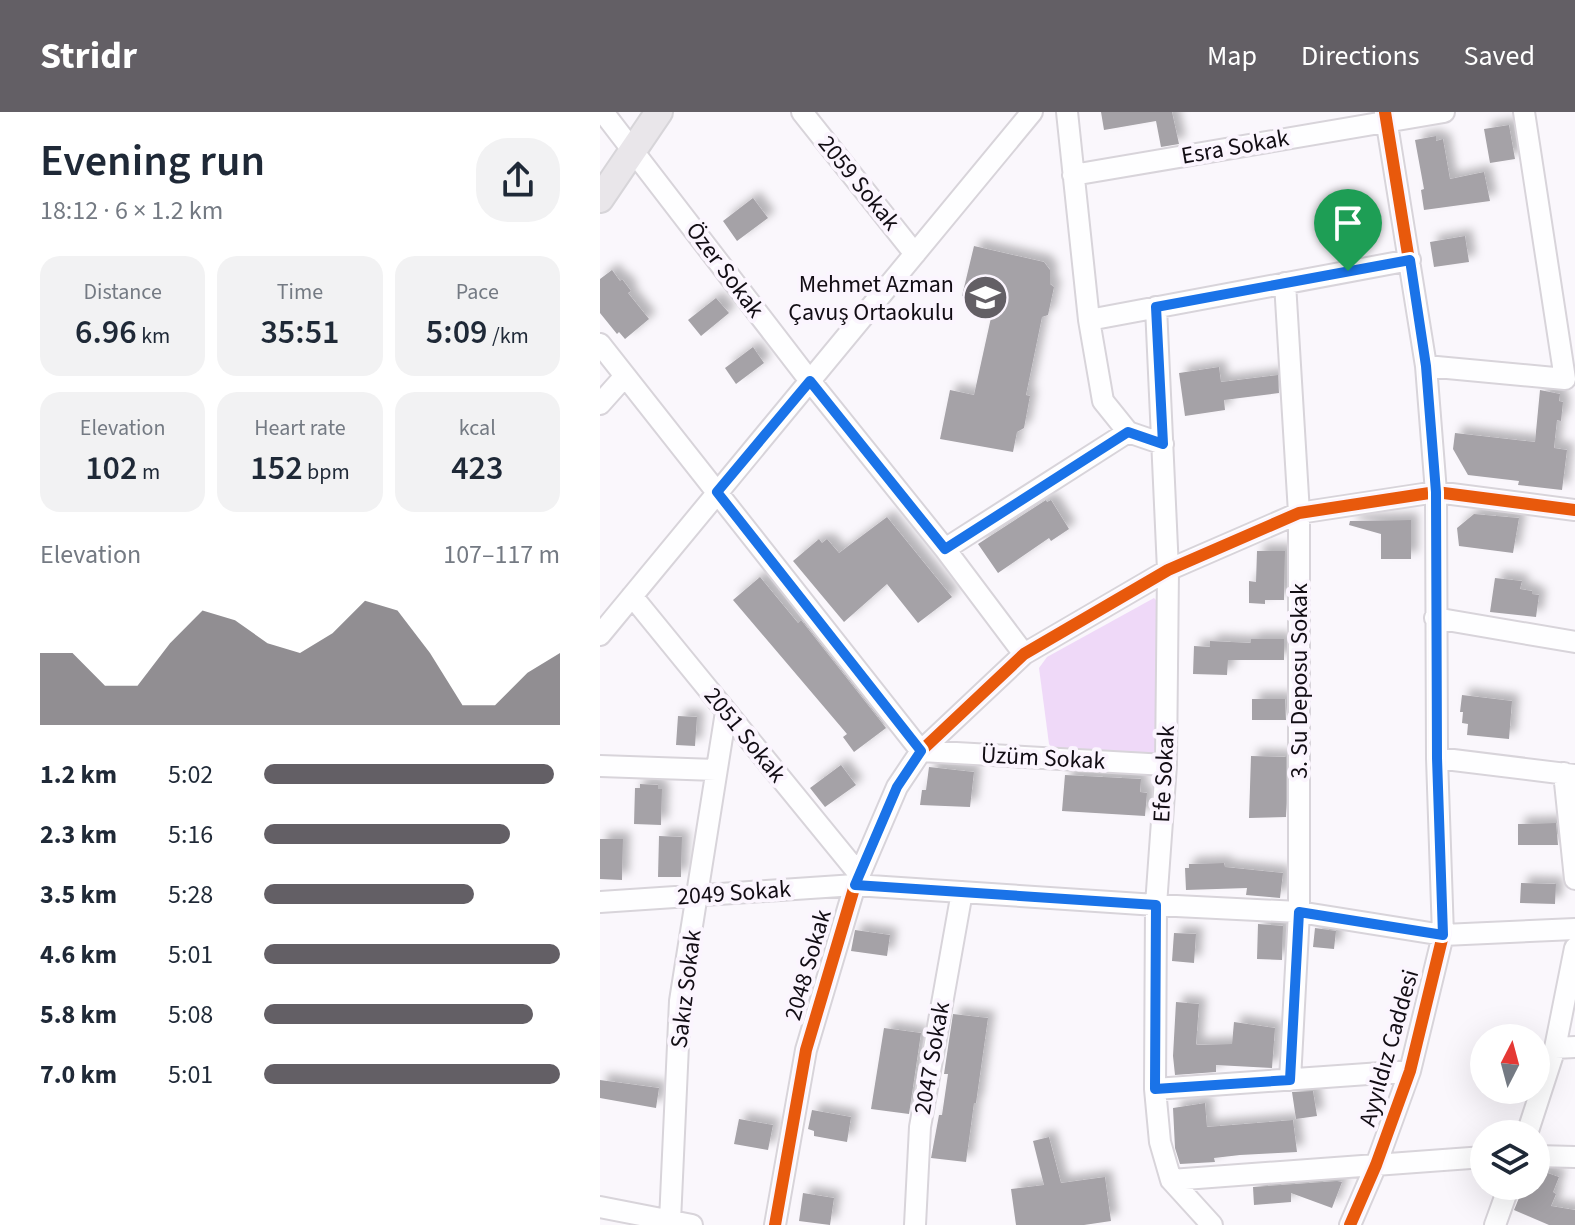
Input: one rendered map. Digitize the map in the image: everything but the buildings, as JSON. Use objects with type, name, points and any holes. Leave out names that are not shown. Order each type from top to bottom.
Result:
[{"type":"main road","points":[[600,199],[659,112]]},
{"type":"street","name":"Özer Sokak","points":[[603,112],[1024,654]]},
{"type":"street","name":"2059 Sokak","points":[[802,112],[915,254]]},
{"type":"street","points":[[600,635],[1032,112]]},
{"type":"street","points":[[1067,112],[1089,320],[1103,401],[1128,432],[1163,444]]},
{"type":"street","name":"Esra Sokak","points":[[1073,175],[1386,117],[1444,112]]},
{"type":"street","points":[[1426,366],[1570,380],[1524,112]]},
{"type":"street","name":"Ayyıldız Caddesi","points":[[1350,1225],[1376,1165],[1410,1071],[1443,935],[1437,758],[1436,492],[1426,366],[1386,117]]},
{"type":"street","points":[[1089,320],[1410,260]]},
{"type":"street","name":"3. Su Deposu Sokak","points":[[1285,283],[1299,513],[1299,912],[1290,1080]]},
{"type":"street","name":"Efe Sokak","points":[[1156,307],[1168,570],[1166,765],[1156,905],[1155,1089],[1160,1142],[1171,1180],[1202,1223]]},
{"type":"street","points":[[600,344],[921,751]]},
{"type":"street","points":[[600,404],[625,376]]},
{"type":"street","points":[[945,549],[1128,432]]},
{"type":"street","name":"2048 Sokak","points":[[775,1225],[806,1050],[857,879],[897,787],[921,751],[1024,654],[1168,570],[1299,513],[1436,492],[1575,510]]},
{"type":"street","name":"2051 Sokak","points":[[632,596],[857,879]]},
{"type":"street","points":[[1435,618],[1575,642]]},
{"type":"street","name":"Sakız Sokak","points":[[670,1221],[680,1001],[726,712]]},
{"type":"street","name":"Üzüm Sokak","points":[[921,751],[1166,765]]},
{"type":"street","points":[[1437,758],[1570,774],[1575,879]]},
{"type":"street","points":[[600,766],[716,770]]},
{"type":"street","name":"2049 Sokak","points":[[600,902],[857,879],[962,892],[1299,912],[1443,935],[1575,929]]},
{"type":"street","name":"2047 Sokak","points":[[915,1225],[920,1127],[962,892]]},
{"type":"street","points":[[1533,1120],[1565,1047],[1575,948]]},
{"type":"street","points":[[1155,1089],[1410,1071]]},
{"type":"street","points":[[1550,1156],[1575,1157]]},
{"type":"street","points":[[1171,1180],[1470,1158]]},
{"type":"street","points":[[1495,1225],[1504,1200]]},
{"type":"street","points":[[600,1207],[692,1225]]},
{"type":"shaded area","points":[[1154,598],[1159,603],[1158,753],[1151,758],[1054,751],[1049,744],[1039,668],[1047,657]]},
{"type":"cycle path","points":[[1350,1225],[1376,1165],[1410,1071],[1443,935],[1437,758],[1436,492],[1426,366],[1385,112]]},
{"type":"cycle path","points":[[775,1225],[806,1050],[855,885],[897,787],[921,751],[1024,654],[1168,570],[1299,513],[1436,492],[1575,510]]},
{"type":"place","name":"Mehmet Azman Çavuş Ortaokulu","points":[[985,298]]},
{"type":"route","points":[[1410,260],[1426,366],[1436,492],[1437,758],[1443,935],[1299,912],[1290,1080],[1155,1089],[1156,905],[855,885],[897,787],[921,751],[717,492],[810,381],[945,549],[1128,432],[1163,444],[1156,307],[1348,271],[1410,260]]}]
